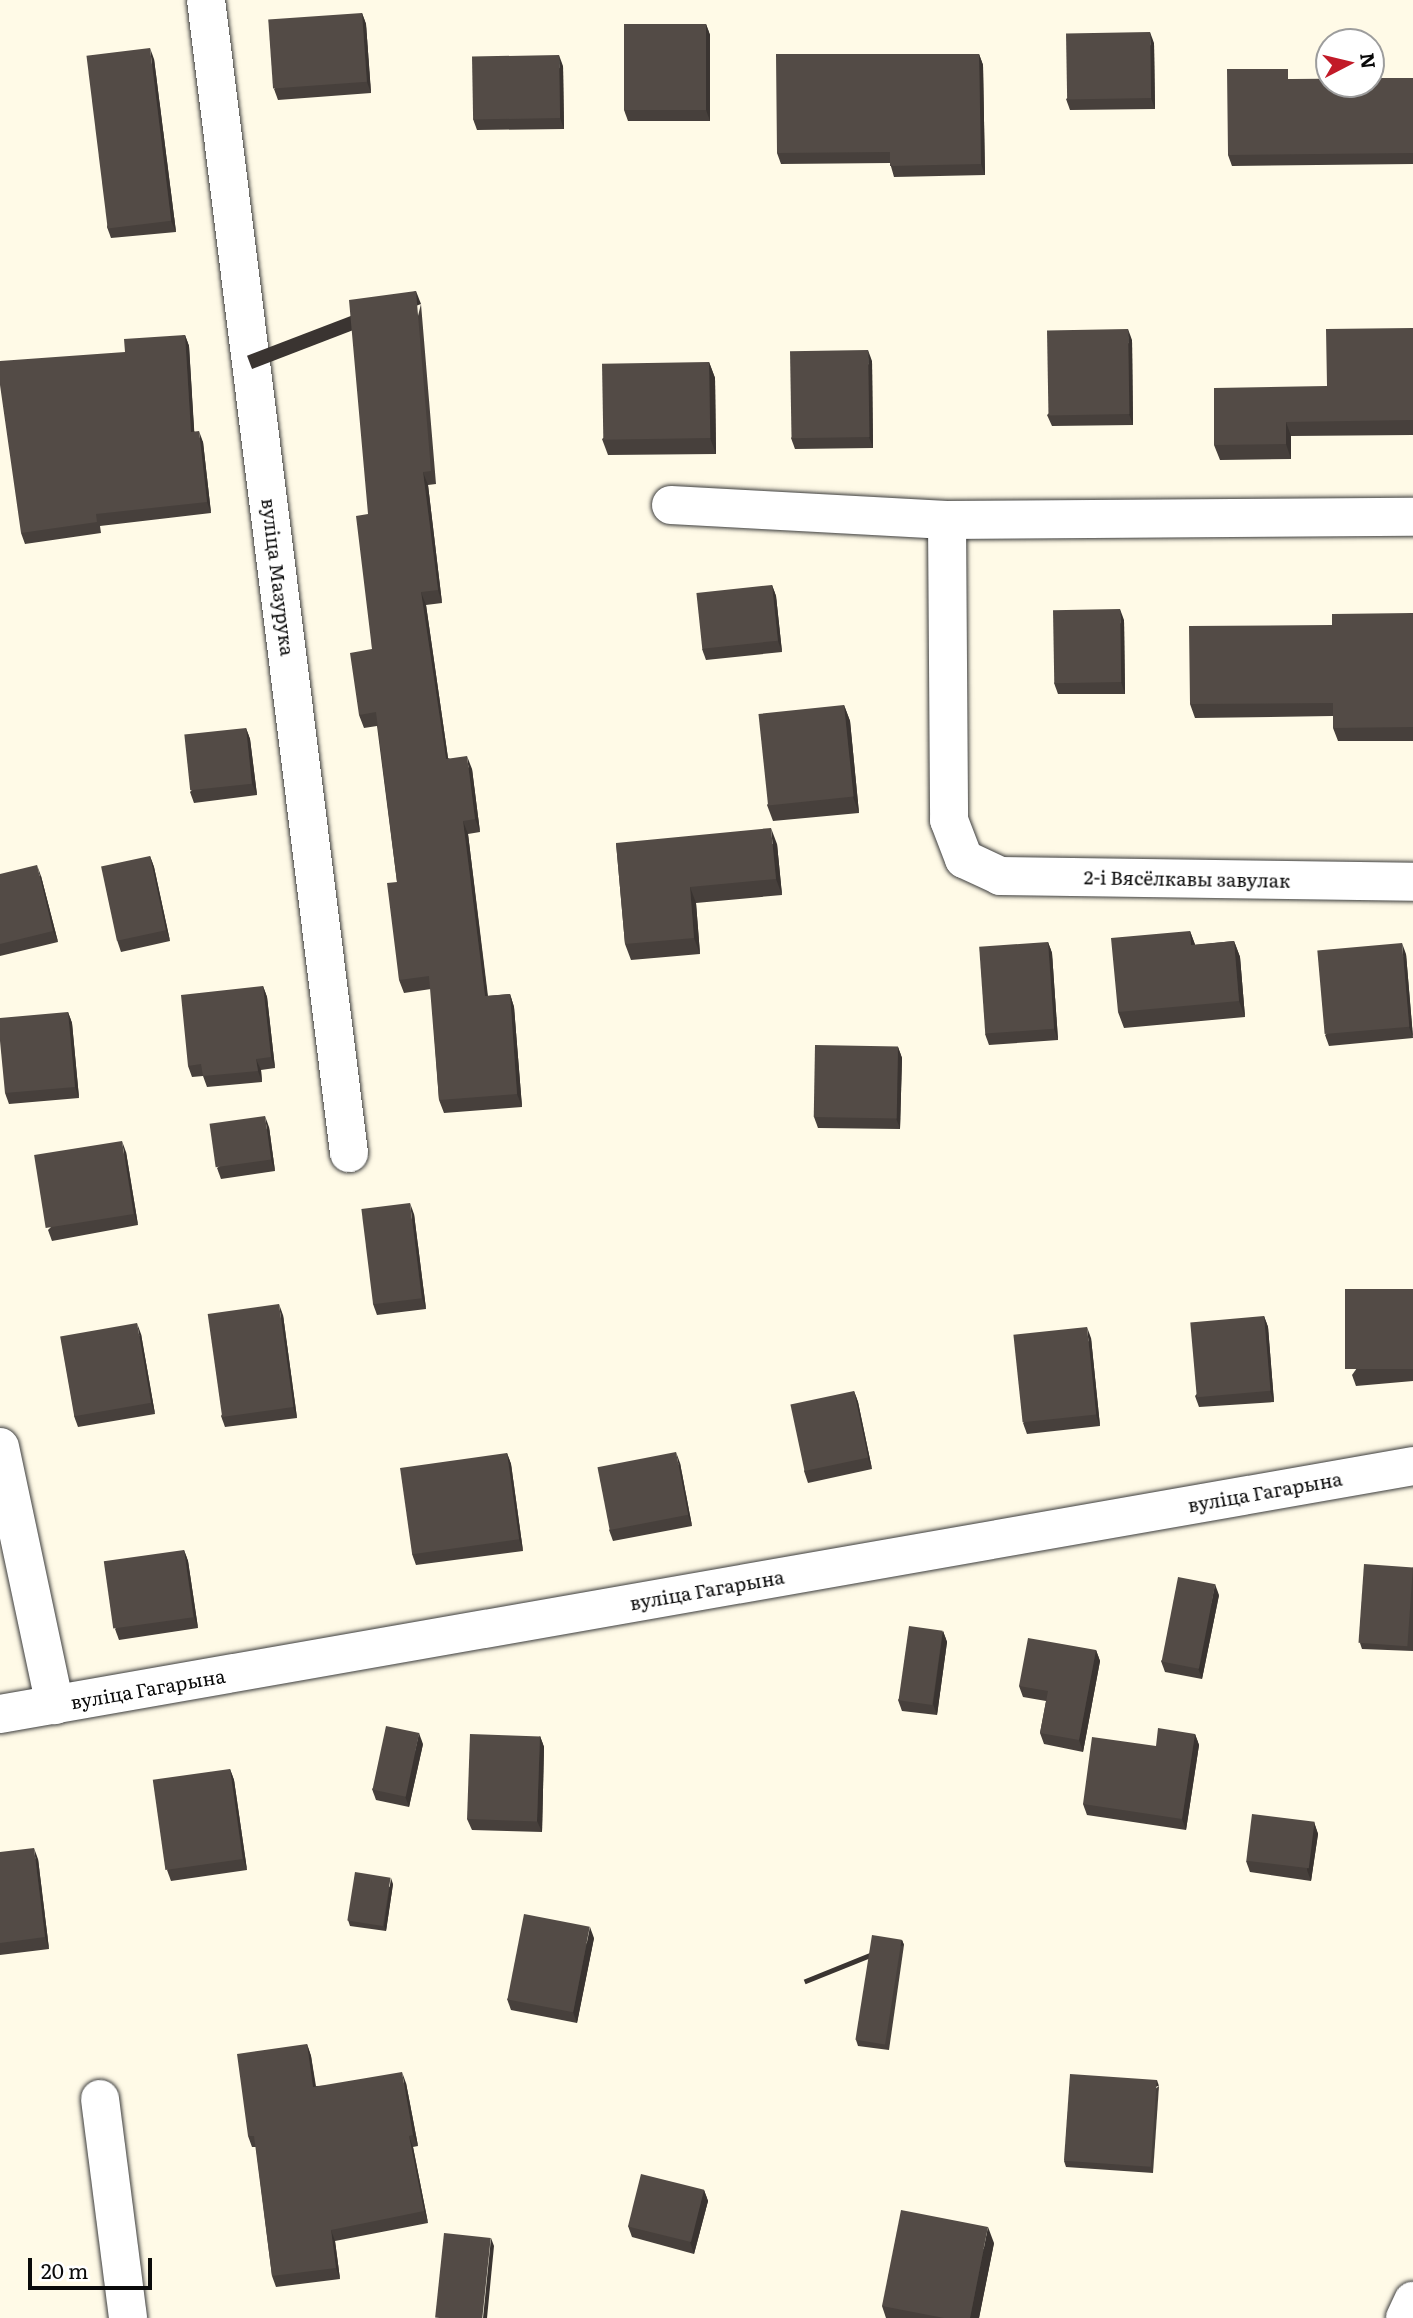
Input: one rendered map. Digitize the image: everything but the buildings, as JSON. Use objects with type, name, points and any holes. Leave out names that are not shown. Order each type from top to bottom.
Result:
[{"type":"street","name":"вуліца Мазурука","points":[[206,0],[349,1153]]},
{"type":"street","points":[[671,505],[947,520],[1413,517]]},
{"type":"street","name":"2-і Вясёлкавы завулак","points":[[947,520],[949,820],[964,859],[1000,876],[1413,881]]},
{"type":"street","points":[[0,1447],[55,1705]]},
{"type":"street","name":"вуліца Гагарына","points":[[0,1714],[1413,1466]]},
{"type":"street","points":[[100,2099],[128,2318]]},
{"type":"street","points":[[1405,2318],[1413,2301]]}]
